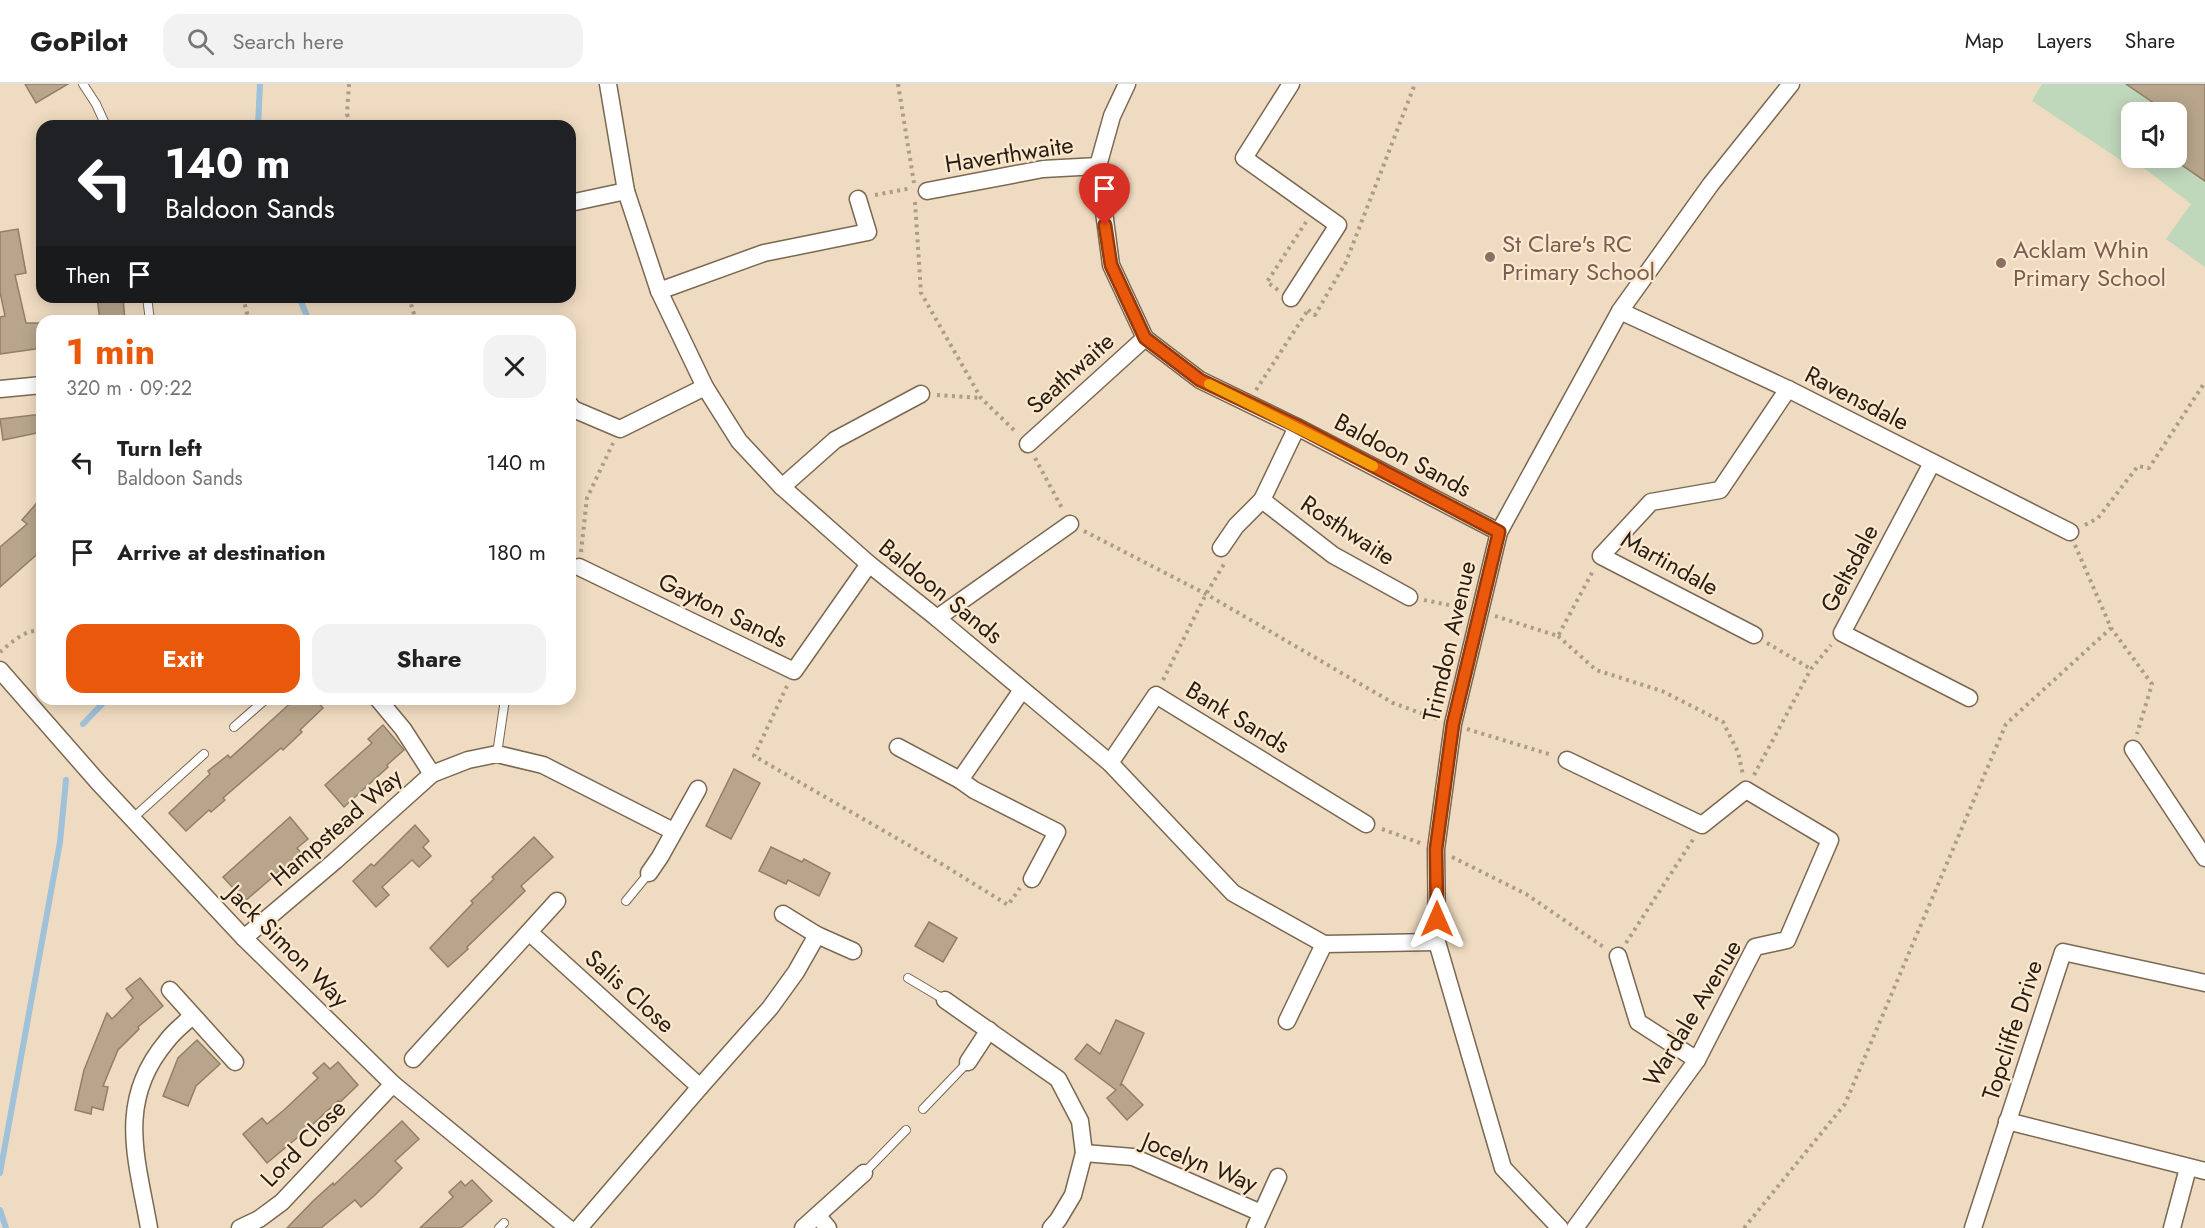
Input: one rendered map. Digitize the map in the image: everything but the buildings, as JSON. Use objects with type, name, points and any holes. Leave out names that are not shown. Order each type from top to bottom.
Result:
[{"type":"street","name":"Baldoon Sands","points":[[1127,84],[1112,117],[1098,166],[1111,265],[1145,338],[1200,380],[1297,426],[1499,532]]},
{"type":"street","points":[[1291,84],[1244,158],[1338,225],[1291,298]]},
{"type":"street","name":"Trimdon Avenue","points":[[1560,1228],[1503,1168],[1437,942],[1436,849],[1453,724],[1499,532],[1620,311],[1711,184],[1791,84]]},
{"type":"street","name":"Baldoon Sands","points":[[614,85],[626,191],[659,291],[705,387],[739,441],[782,487],[868,564],[937,618],[1110,764],[1233,893],[1324,944]]},
{"type":"street","name":"Haverthwaite","points":[[921,189],[1043,169],[1098,166]]},
{"type":"street","points":[[576,202],[626,191]]},
{"type":"street","points":[[659,291],[764,253],[868,232],[858,199]]},
{"type":"street","name":"Ravensdale","points":[[1620,311],[1788,389],[2070,532]]},
{"type":"street","name":"Seathwaite","points":[[1028,444],[1145,338]]},
{"type":"street","points":[[0,389],[36,386]]},
{"type":"street","points":[[576,411],[620,429],[705,387]]},
{"type":"street","name":"Martindale","points":[[1754,635],[1601,556],[1652,502],[1720,490],[1788,389]]},
{"type":"street","points":[[782,487],[835,440],[921,394]]},
{"type":"street","name":"Rosthwaite","points":[[1221,548],[1236,526],[1262,500],[1297,426]]},
{"type":"street","name":"Geltsdale","points":[[1932,463],[1842,633],[1969,699]]},
{"type":"street","name":"Rosthwaite","points":[[1262,500],[1334,555],[1409,597]]},
{"type":"street","points":[[937,618],[1070,524]]},
{"type":"street","name":"Gayton Sands","points":[[579,567],[794,671],[868,564]]},
{"type":"street","name":"Jack Simon Way","points":[[0,670],[98,782],[244,938],[393,1084],[568,1228]]},
{"type":"street","points":[[960,780],[1023,690]]},
{"type":"street","name":"Bank Sands","points":[[1110,764],[1156,695],[1366,824]]},
{"type":"street","name":"Hampstead Way","points":[[383,705],[403,729],[432,774]]},
{"type":"street","points":[[898,747],[960,780],[974,790],[1057,832],[1032,879]]},
{"type":"street","points":[[2133,750],[2205,858]]},
{"type":"street","name":"Hampstead Way","points":[[244,938],[432,774],[468,760],[497,754],[543,765],[673,831]]},
{"type":"street","points":[[1567,760],[1702,825],[1746,790]]},
{"type":"street","points":[[649,873],[698,789]]},
{"type":"street","name":"Wardale Avenue","points":[[1575,1228],[1697,1060],[1755,947],[1786,940],[1830,840],[1746,790]]},
{"type":"street","points":[[414,1059],[556,901]]},
{"type":"street","points":[[783,914],[818,935],[853,951]]},
{"type":"street","name":"Salis Close","points":[[529,932],[700,1086]]},
{"type":"street","points":[[579,1228],[770,1008],[796,972],[818,935]]},
{"type":"street","points":[[1287,1021],[1324,944],[1437,942]]},
{"type":"street","name":"Topcliffe Drive","points":[[1973,1228],[2063,952],[2205,983]]},
{"type":"street","points":[[1618,956],[1638,1022],[1697,1060]]},
{"type":"street","points":[[170,990],[234,1062]]},
{"type":"street","points":[[945,1000],[1058,1078],[1080,1121],[1084,1153],[1073,1195],[1051,1228]]},
{"type":"street","points":[[149,1228],[133,1134],[136,1097],[148,1070],[166,1042],[192,1016]]},
{"type":"street","points":[[969,1062],[989,1030]]},
{"type":"street","name":"Lord Close","points":[[240,1228],[282,1202],[393,1084]]},
{"type":"street","points":[[2007,1121],[2197,1169],[2172,1228]]},
{"type":"street","name":"Jocelyn Way","points":[[1084,1153],[1133,1157],[1258,1221],[1278,1178]]},
{"type":"street","points":[[803,1228],[823,1222],[864,1173]]},
{"type":"lane","points":[[83,84],[103,120]]},
{"type":"lane","points":[[234,727],[259,705]]},
{"type":"lane","points":[[497,754],[504,705]]},
{"type":"lane","points":[[133,818],[204,754]]},
{"type":"lane","points":[[626,902],[649,873]]},
{"type":"lane","points":[[908,978],[945,1000]]},
{"type":"lane","points":[[923,1109],[969,1062]]},
{"type":"lane","points":[[864,1173],[906,1130]]},
{"type":"path","points":[[349,84],[347,114],[349,120]]},
{"type":"path","points":[[898,84],[921,189],[921,293],[981,398],[1028,444],[1070,524],[1206,594],[1393,704],[1567,760]]},
{"type":"path","points":[[1308,310],[1315,315],[1346,262],[1415,84]]},
{"type":"path","points":[[858,199],[921,189]]},
{"type":"path","points":[[2133,750],[2152,684],[2111,628],[2070,532],[2098,518],[2138,466],[2149,468],[2205,382]]},
{"type":"path","points":[[921,394],[981,398]]},
{"type":"path","points":[[579,567],[586,498],[620,429]]},
{"type":"path","points":[[1156,695],[1206,594],[1224,563],[1221,548]]},
{"type":"path","points":[[1558,636],[1601,556]]},
{"type":"path","points":[[1409,597],[1481,611],[1558,636],[1596,670],[1662,692],[1723,722],[1738,752],[1746,790]]},
{"type":"path","points":[[1744,1228],[1845,1104],[2006,724],[2111,628]]},
{"type":"path","points":[[0,642],[2,650],[23,635],[36,630]]},
{"type":"path","points":[[1746,790],[1811,669],[1842,633]]},
{"type":"path","points":[[1754,635],[1811,669]]},
{"type":"path","points":[[794,671],[754,756],[1008,904],[1017,890],[1032,879]]},
{"type":"path","points":[[1366,824],[1436,849],[1526,894],[1618,956],[1702,825]]},
{"type":"green space","points":[[2042,84],[2126,84],[2152,102],[2121,102],[2121,160],[2032,101]]},
{"type":"green space","points":[[2144,168],[2186,168],[2205,181],[2205,267],[2166,239],[2191,204]]},
{"type":"waterway","points":[[258,120],[260,84]]},
{"type":"waterway","points":[[302,303],[306,315]]},
{"type":"waterway","points":[[83,724],[101,705]]},
{"type":"waterway","points":[[0,1173],[60,842],[66,780]]},
{"type":"waterway","points":[[0,1210],[6,1228]]},
{"type":"slow traffic","points":[[1209,384],[1373,466]]},
{"type":"place","name":"St Clare's RC Primary School","points":[[1490,257]]},
{"type":"place","name":"Acklam Whin Primary School","points":[[2001,263]]},
{"type":"route","points":[[1105,225],[1111,265],[1145,338],[1200,380],[1297,426],[1499,532],[1453,724],[1436,849],[1437,919]]}]
